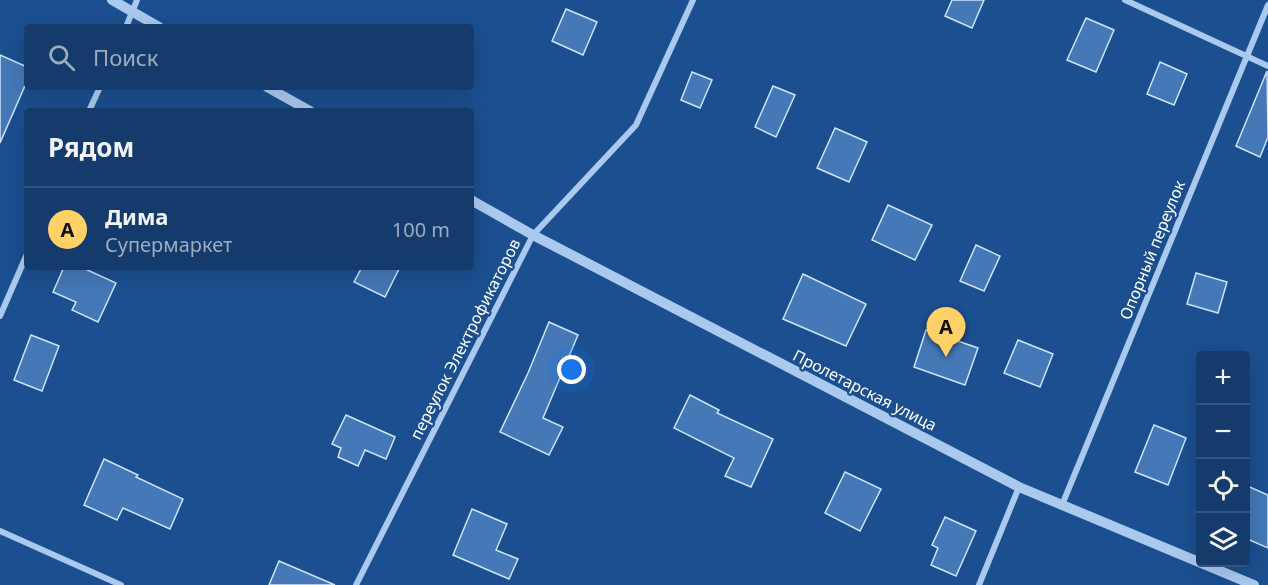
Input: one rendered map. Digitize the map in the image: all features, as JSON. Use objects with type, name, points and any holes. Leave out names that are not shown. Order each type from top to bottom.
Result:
[{"type":"street","points":[[112,0],[154,24]]},
{"type":"street","points":[[127,24],[138,0]]},
{"type":"street","name":"переулок Электрофикаторов","points":[[356,585],[533,235],[636,125],[693,0]]},
{"type":"street","points":[[1125,0],[1268,66]]},
{"type":"street","name":"Опорный переулок","points":[[1062,505],[1268,5]]},
{"type":"street","points":[[90,108],[99,90]]},
{"type":"street","points":[[272,90],[305,108]]},
{"type":"street","name":"Пролетарская улица","points":[[474,202],[533,235],[1019,487],[1254,585]]},
{"type":"street","points":[[0,316],[24,261]]},
{"type":"street","points":[[979,585],[1019,487]]},
{"type":"street","points":[[0,531],[121,585]]},
{"type":"building","points":[[952,0],[984,0],[972,28],[945,16]]},
{"type":"building","points":[[566,9],[597,22],[583,55],[552,41]]},
{"type":"building","points":[[1086,18],[1114,30],[1096,72],[1067,60]]},
{"type":"building","points":[[0,55],[24,66],[24,88],[0,143]]},
{"type":"building","points":[[1160,62],[1187,74],[1174,105],[1147,94]]},
{"type":"building","points":[[1267,71],[1268,137],[1260,157],[1236,146]]},
{"type":"building","points":[[692,72],[712,80],[700,108],[681,100]]},
{"type":"building","points":[[773,86],[795,95],[776,137],[755,127]]},
{"type":"building","points":[[835,128],[867,142],[849,182],[817,168]]},
{"type":"building","points":[[888,205],[932,225],[915,260],[872,240]]},
{"type":"building","points":[[976,245],[1000,256],[984,291],[960,281]]},
{"type":"building","points":[[63,270],[88,270],[116,283],[98,322],[72,310],[76,302],[53,292]]},
{"type":"building","points":[[360,270],[398,270],[385,297],[354,282]]},
{"type":"building","points":[[1196,273],[1227,282],[1218,313],[1187,304]]},
{"type":"building","points":[[803,274],[866,304],[846,346],[783,319]]},
{"type":"building","points":[[549,322],[578,335],[543,418],[563,427],[549,455],[500,432]]},
{"type":"building","points":[[926,330],[978,348],[965,385],[914,367]]},
{"type":"building","points":[[31,335],[59,346],[42,391],[14,380]]},
{"type":"building","points":[[1018,340],[1053,354],[1040,387],[1004,373]]},
{"type":"building","points":[[690,395],[719,410],[717,413],[773,439],[751,487],[725,476],[734,458],[674,428]]},
{"type":"building","points":[[346,415],[395,437],[386,459],[365,450],[358,466],[338,457],[341,448],[332,444]]},
{"type":"building","points":[[1154,425],[1186,438],[1168,485],[1135,472]]},
{"type":"building","points":[[104,459],[183,499],[170,529],[123,508],[117,520],[84,505]]},
{"type":"building","points":[[845,472],[881,489],[860,531],[825,513]]},
{"type":"building","points":[[1250,487],[1268,495],[1268,548],[1250,540]]},
{"type":"building","points":[[472,509],[507,524],[496,550],[518,559],[509,579],[453,555]]},
{"type":"building","points":[[945,517],[976,531],[956,576],[931,565],[938,548],[932,545]]},
{"type":"building","points":[[279,561],[335,585],[269,585]]},
{"type":"place","name":"Дима","points":[[946,357]]}]
